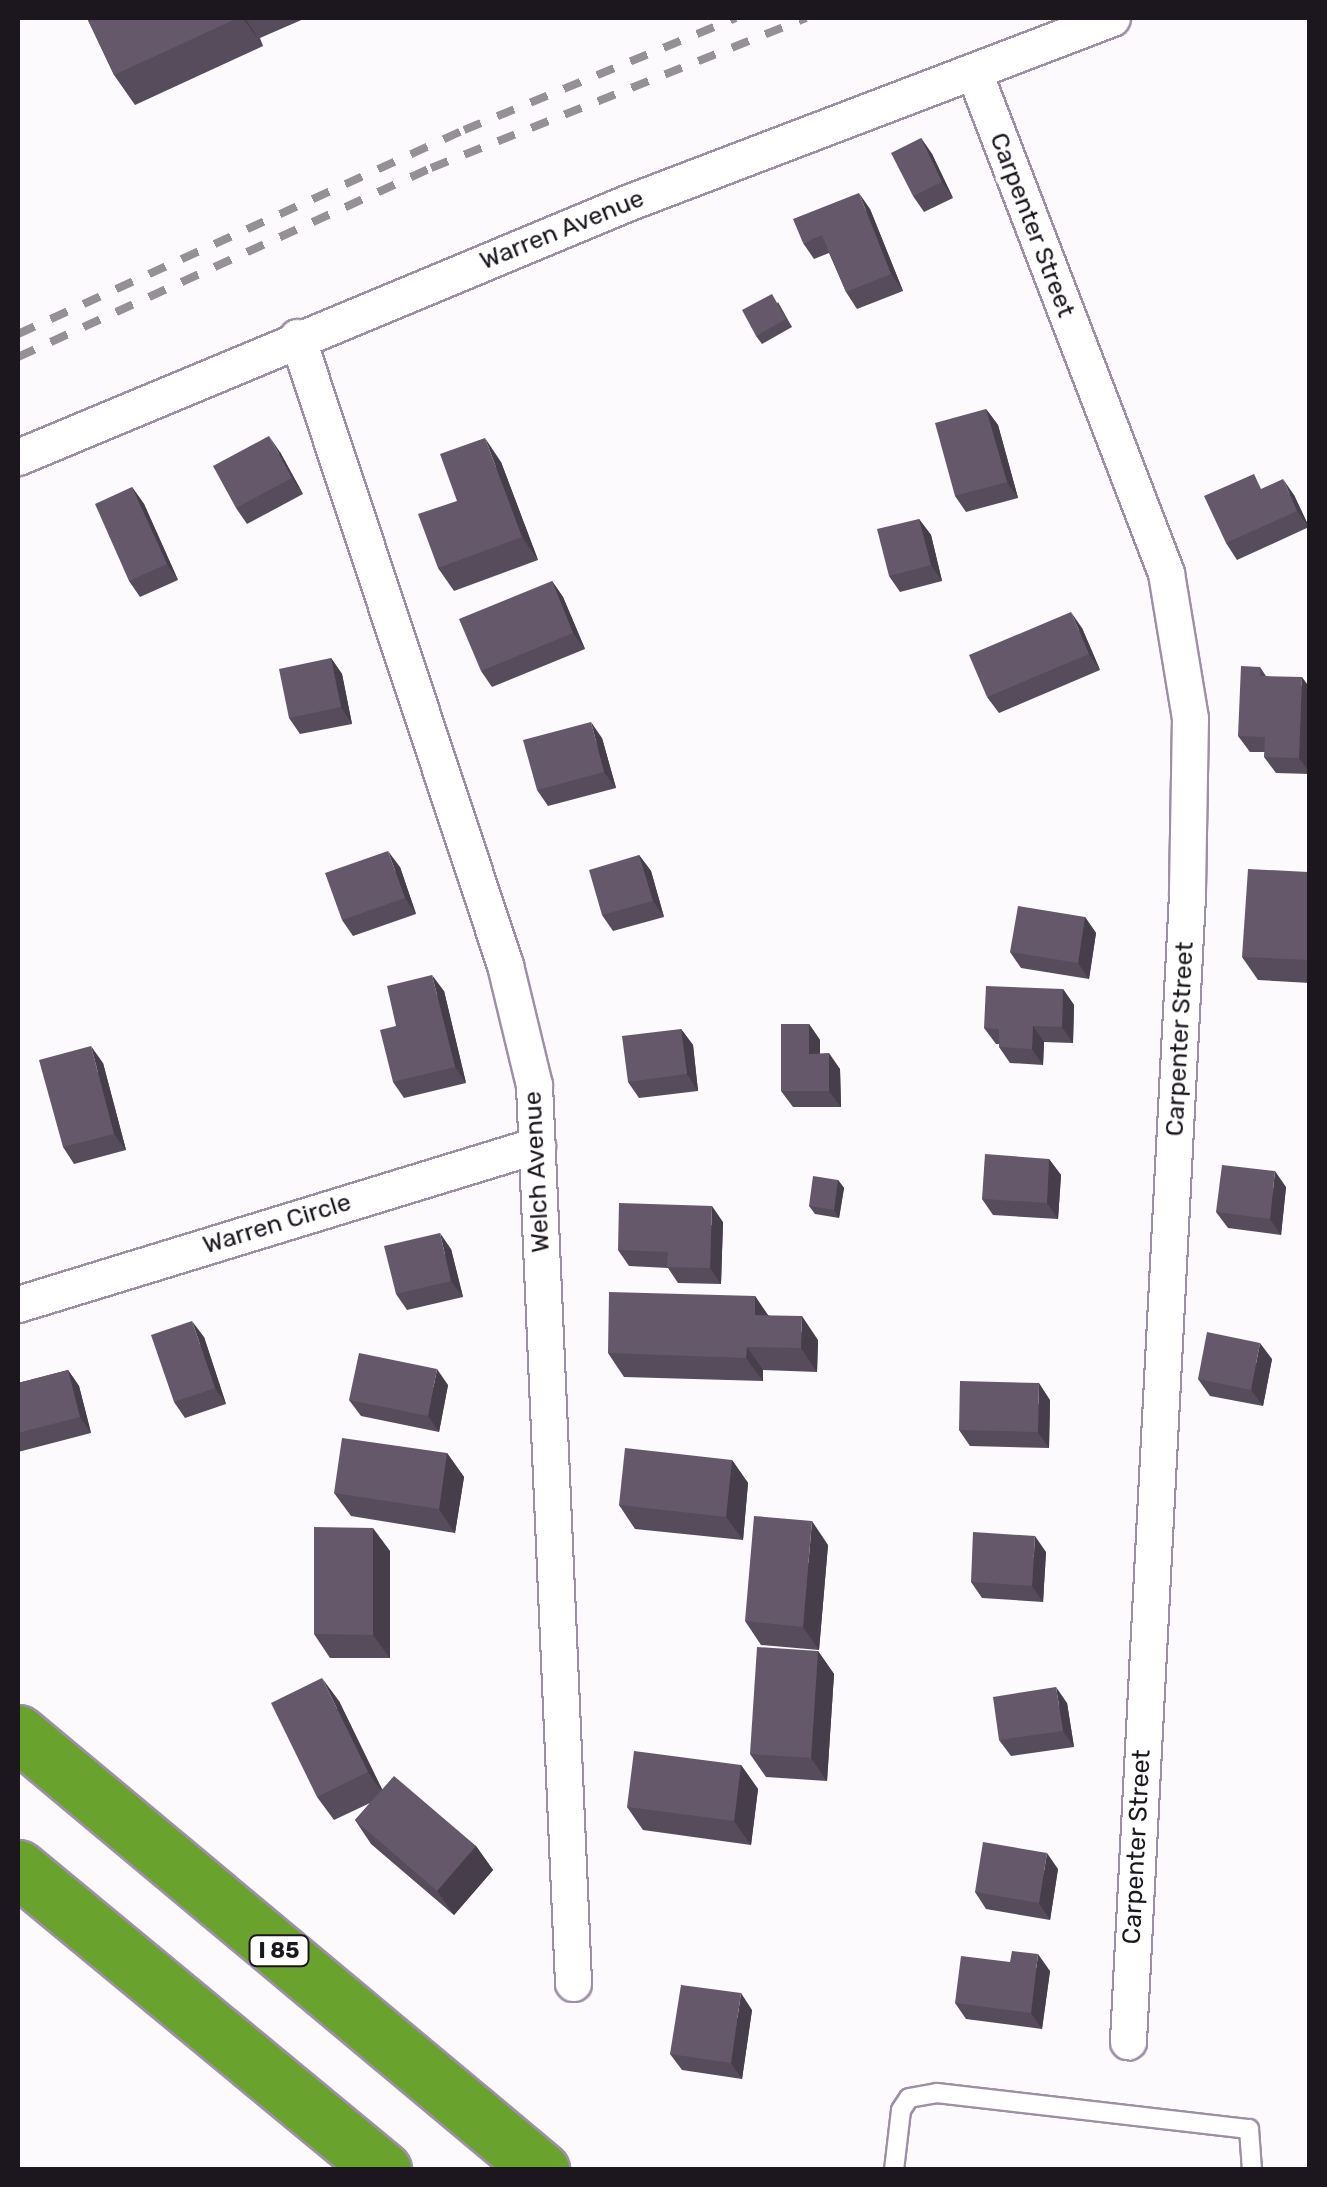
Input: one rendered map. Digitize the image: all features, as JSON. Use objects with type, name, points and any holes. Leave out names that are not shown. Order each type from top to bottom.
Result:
[{"type":"highway","name":"I 85","points":[[18,1733],[541,2170]]},
{"type":"highway","points":[[18,1868],[383,2170]]},
{"type":"street","name":"Warren Avenue","points":[[18,457],[298,337],[1112,18]]},
{"type":"street","name":"Carpenter Street","points":[[974,72],[1166,573],[1190,718],[1187,895],[1128,2041]]},
{"type":"street","name":"Welch Avenue","points":[[298,337],[506,965],[534,1086],[573,1983]]},
{"type":"street","name":"Warren Circle","points":[[18,1304],[537,1144]]},
{"type":"lane","points":[[894,2170],[902,2110],[909,2098],[937,2093],[1249,2129],[1252,2170]]},
{"type":"building","points":[[87,18],[238,18],[114,75]]},
{"type":"building","points":[[921,138],[942,182],[913,196],[891,153]]},
{"type":"building","points":[[859,193],[891,274],[846,292],[822,235],[803,243],[793,219]]},
{"type":"building","points":[[772,294],[786,319],[756,336],[742,310]]},
{"type":"building","points":[[986,409],[1007,482],[955,496],[935,423]]},
{"type":"building","points":[[269,436],[292,478],[236,508],[213,466]]},
{"type":"building","points":[[485,438],[522,537],[438,568],[418,514],[457,501],[440,454]]},
{"type":"building","points":[[1254,474],[1261,489],[1283,479],[1297,511],[1226,543],[1204,496]]},
{"type":"building","points":[[132,487],[167,564],[129,581],[95,504]]},
{"type":"building","points":[[919,519],[931,565],[889,576],[877,529]]},
{"type":"building","points":[[552,581],[573,633],[481,671],[459,619]]},
{"type":"building","points":[[1071,612],[1089,654],[987,697],[969,655]]},
{"type":"building","points":[[331,658],[341,707],[289,718],[279,669]]},
{"type":"building","points":[[1241,666],[1260,667],[1260,676],[1302,677],[1299,758],[1264,757],[1265,737],[1238,736]]},
{"type":"building","points":[[591,722],[604,772],[537,790],[523,740]]},
{"type":"building","points":[[388,851],[405,898],[342,920],[325,873]]},
{"type":"building","points":[[639,855],[653,901],[602,915],[589,870]]},
{"type":"building","points":[[1248,869],[1308,872],[1310,960],[1242,957]]},
{"type":"building","points":[[1018,906],[1085,917],[1078,963],[1010,952]]},
{"type":"building","points":[[432,975],[455,1067],[393,1082],[380,1030],[396,1026],[387,986]]},
{"type":"building","points":[[986,986],[1063,989],[1062,1027],[1033,1026],[1032,1049],[999,1047],[999,1029],[984,1028]]},
{"type":"building","points":[[781,1024],[809,1024],[809,1054],[829,1053],[829,1091],[781,1091]]},
{"type":"building","points":[[681,1029],[687,1074],[628,1082],[622,1036]]},
{"type":"building","points":[[91,1046],[114,1134],[63,1147],[39,1060]]},
{"type":"building","points":[[985,1154],[1049,1159],[1047,1203],[982,1199]]},
{"type":"building","points":[[1222,1165],[1275,1171],[1270,1219],[1216,1212]]},
{"type":"building","points":[[813,1176],[838,1180],[834,1210],[809,1206]]},
{"type":"building","points":[[619,1203],[712,1206],[710,1268],[667,1267],[668,1252],[618,1250]]},
{"type":"building","points":[[440,1233],[451,1281],[396,1294],[384,1246]]},
{"type":"building","points":[[609,1292],[755,1296],[755,1315],[802,1316],[801,1348],[747,1347],[746,1358],[608,1353]]},
{"type":"building","points":[[192,1321],[215,1388],[174,1402],[151,1335]]},
{"type":"building","points":[[1207,1332],[1260,1343],[1251,1390],[1198,1379]]},
{"type":"building","points":[[359,1353],[437,1369],[428,1416],[349,1400]]},
{"type":"building","points":[[68,1370],[80,1417],[18,1433],[18,1383]]},
{"type":"building","points":[[960,1381],[1039,1383],[1038,1432],[959,1430]]},
{"type":"building","points":[[342,1438],[447,1453],[439,1509],[334,1493]]},
{"type":"building","points":[[625,1448],[732,1460],[726,1517],[619,1505]]},
{"type":"building","points":[[754,1516],[812,1521],[803,1627],[745,1621]]},
{"type":"building","points":[[314,1527],[373,1528],[373,1635],[314,1634]]},
{"type":"building","points":[[973,1532],[1035,1536],[1032,1586],[971,1582]]},
{"type":"building","points":[[757,1647],[818,1651],[811,1758],[750,1754]]},
{"type":"building","points":[[322,1678],[368,1772],[317,1797],[271,1703]]},
{"type":"building","points":[[1056,1687],[1063,1731],[999,1740],[993,1697]]},
{"type":"building","points":[[634,1751],[741,1765],[734,1821],[627,1807]]},
{"type":"building","points":[[394,1776],[476,1846],[437,1891],[355,1820]]},
{"type":"building","points":[[983,1842],[1047,1853],[1039,1903],[975,1892]]},
{"type":"building","points":[[1012,1951],[1038,1954],[1031,2013],[955,2003],[961,1956],[1010,1962]]},
{"type":"building","points":[[681,1985],[741,1993],[731,2063],[670,2054]]},
{"type":"railway","points":[[18,334],[464,130],[736,18]]},
{"type":"railway","points":[[18,357],[431,168],[806,18]]}]
